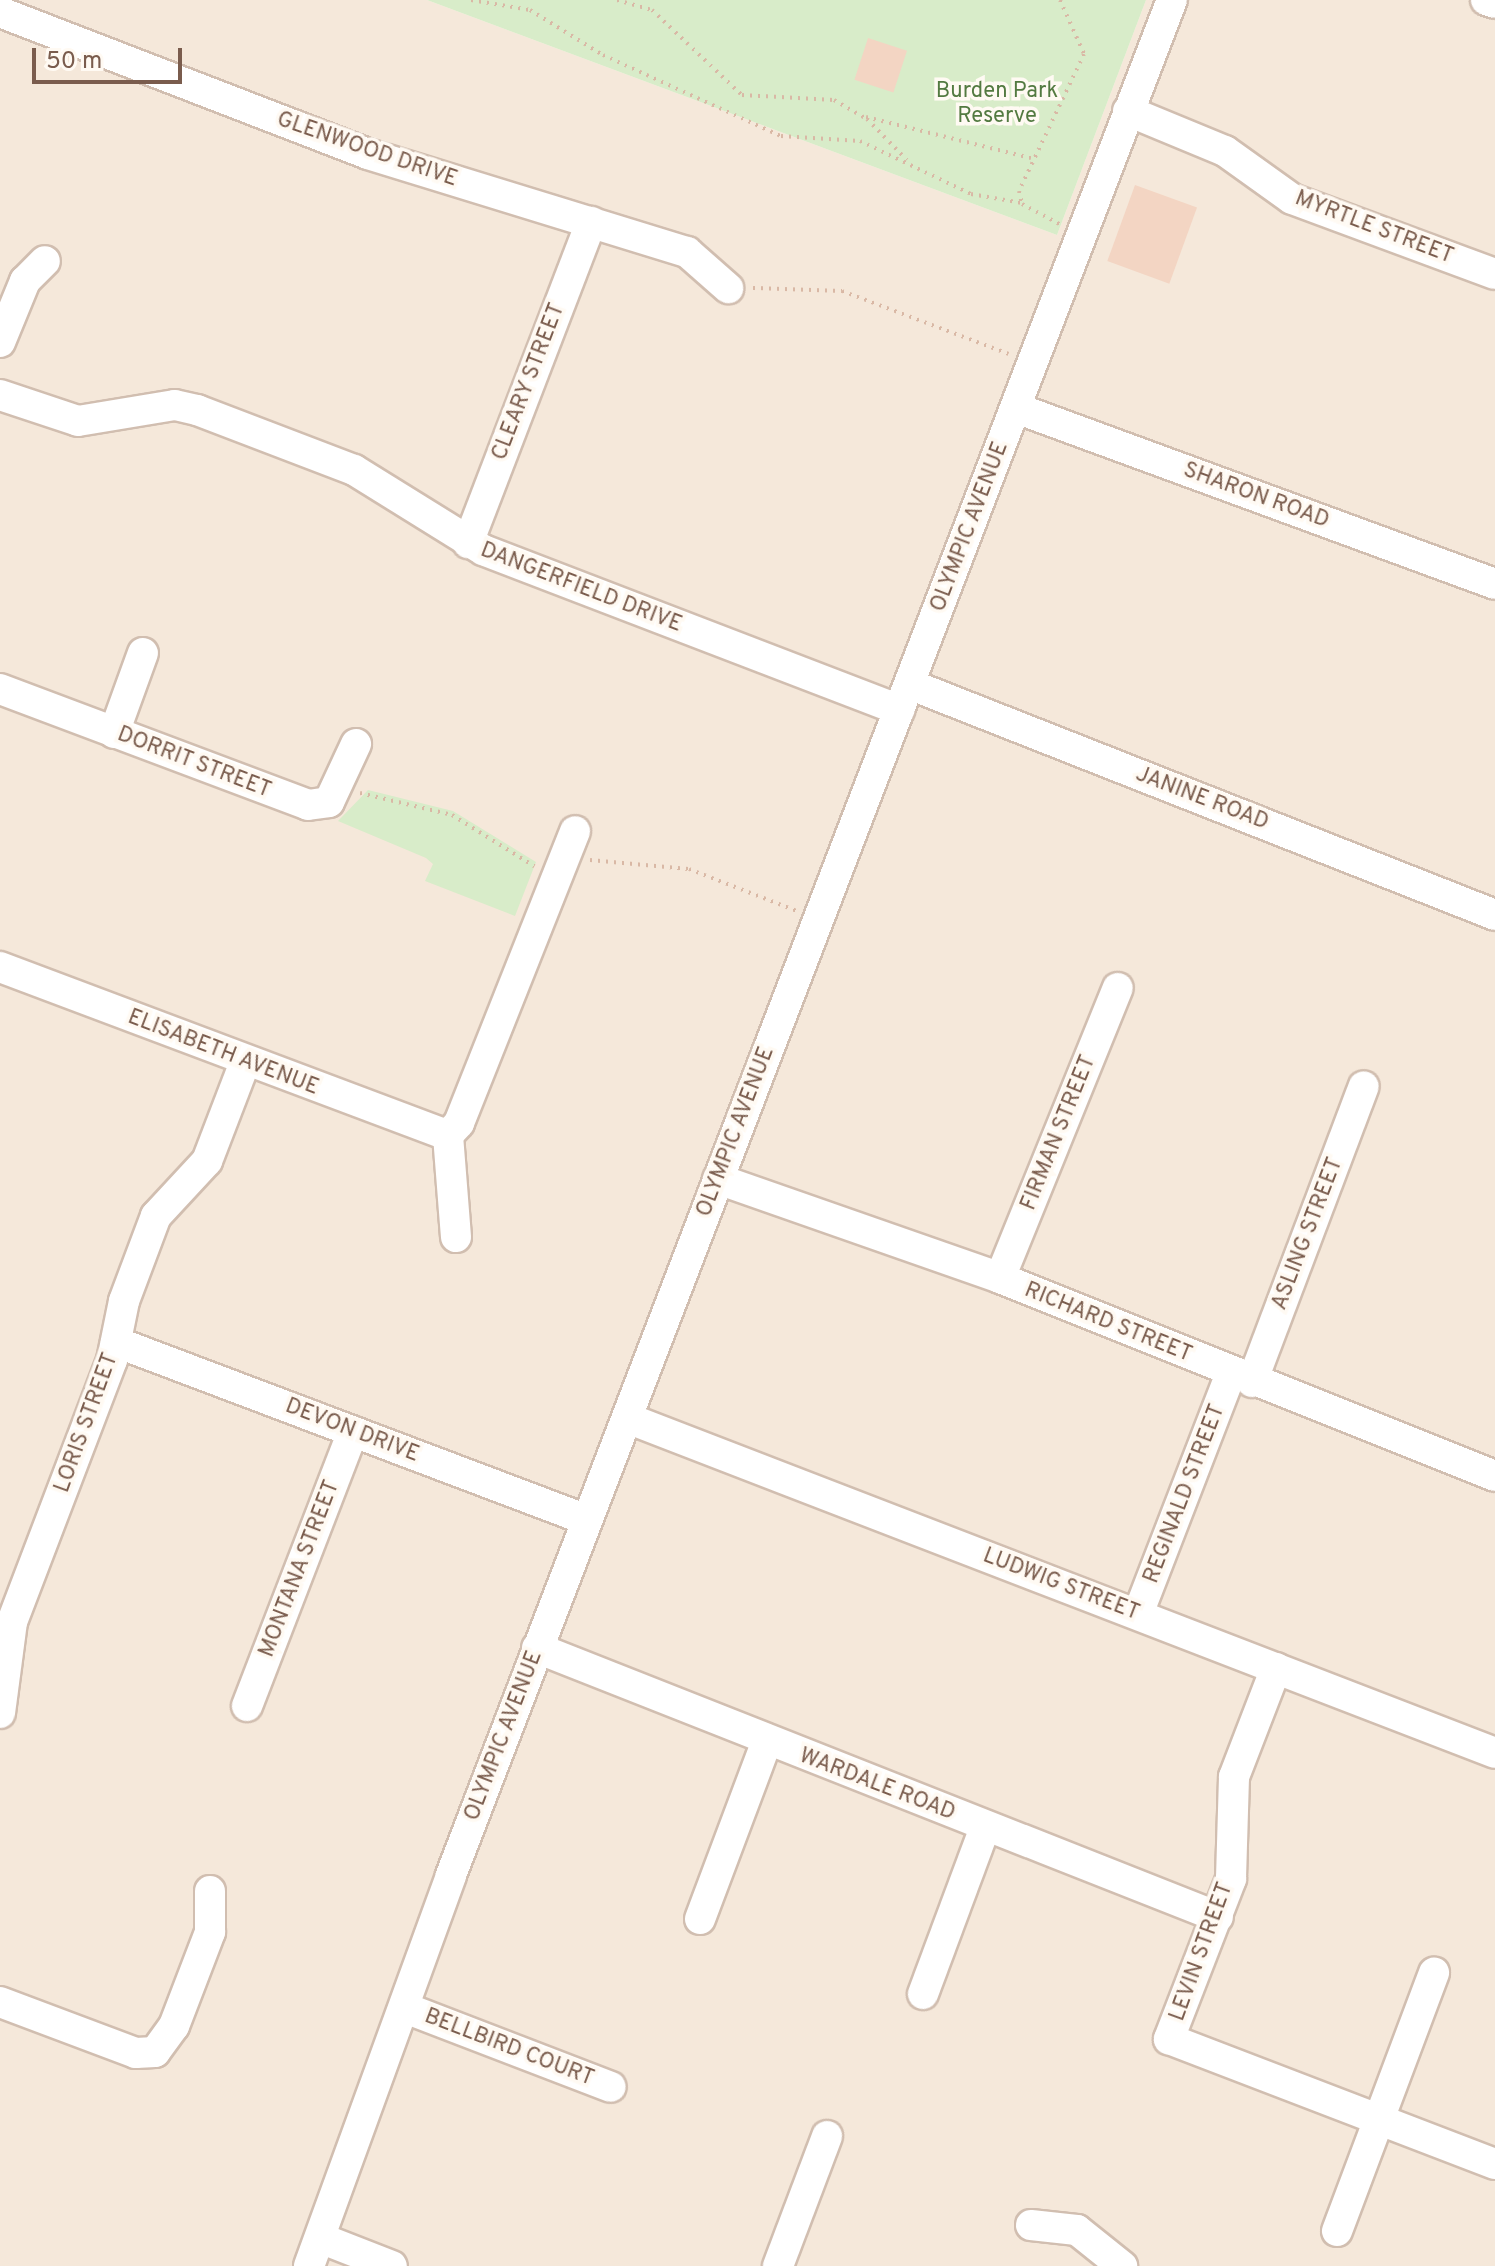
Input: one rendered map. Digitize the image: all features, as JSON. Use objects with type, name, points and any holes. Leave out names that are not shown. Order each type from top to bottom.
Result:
[{"type":"street","name":"OLYMPIC AVENUE","points":[[314,2252],[408,2009],[537,1648],[1172,0]]},
{"type":"street","points":[[1486,0],[1495,3]]},
{"type":"street","name":"GLENWOOD DRIVE","points":[[0,12],[368,154],[700,257],[728,288]]},
{"type":"street","name":"MYRTLE STREET","points":[[1128,111],[1225,151],[1292,199],[1495,274]]},
{"type":"street","name":"CLEARY STREET","points":[[468,543],[591,222]]},
{"type":"street","points":[[0,342],[25,281],[45,261]]},
{"type":"street","name":"DANGERFIELD DRIVE","points":[[0,395],[78,421],[175,405],[197,410],[354,470],[468,543],[904,697]]},
{"type":"street","name":"SHARON ROAD","points":[[1016,408],[1495,584]]},
{"type":"street","points":[[114,733],[143,653]]},
{"type":"street","name":"DORRIT STREET","points":[[0,689],[298,803],[321,806],[338,787]]},
{"type":"street","name":"JANINE ROAD","points":[[904,697],[1495,915]]},
{"type":"street","points":[[338,787],[356,744]]},
{"type":"street","points":[[456,1237],[448,1135],[459,1123],[569,844]]},
{"type":"street","name":"ELISABETH AVENUE","points":[[0,967],[245,1062],[448,1135]]},
{"type":"street","name":"FIRMAN STREET","points":[[1000,1278],[1118,988]]},
{"type":"street","name":"LORIS STREET","points":[[0,1713],[12,1622],[116,1342],[119,1313],[156,1216],[207,1161],[245,1062]]},
{"type":"street","name":"ASLING STREET","points":[[1241,1378],[1364,1086]]},
{"type":"street","name":"RICHARD STREET","points":[[718,1179],[1000,1278],[1241,1378],[1495,1476]]},
{"type":"street","name":"DEVON DRIVE","points":[[116,1342],[587,1520]]},
{"type":"street","name":"REGINALD STREET","points":[[1138,1614],[1241,1378]]},
{"type":"street","name":"LUDWIG STREET","points":[[627,1418],[1495,1753]]},
{"type":"street","name":"MONTANA STREET","points":[[247,1706],[353,1432]]},
{"type":"street","name":"WARDALE ROAD","points":[[537,1648],[766,1743],[1218,1917]]},
{"type":"street","name":"LEVIN STREET","points":[[1276,1668],[1234,1777],[1231,1879],[1169,2039],[1495,2164]]},
{"type":"street","points":[[700,1919],[766,1743]]},
{"type":"street","points":[[923,1994],[985,1827]]},
{"type":"street","points":[[0,2002],[136,2053],[155,2052],[174,2026],[210,1932],[210,1891]]},
{"type":"street","points":[[1337,2231],[1382,2121],[1434,1973]]},
{"type":"street","name":"BELLBIRD COURT","points":[[408,2009],[611,2087]]},
{"type":"street","points":[[778,2266],[827,2136]]},
{"type":"street","points":[[1031,2225],[1086,2234],[1122,2266]]},
{"type":"street","points":[[314,2252],[392,2266]]},
{"type":"path","points":[[471,0],[530,10],[603,55],[781,136],[860,141],[971,194],[1022,203],[1082,234]]},
{"type":"path","points":[[617,0],[652,10],[742,95],[834,100],[864,117],[910,163]]},
{"type":"path","points":[[1022,203],[1019,191],[1032,159],[1084,54],[1060,0]]},
{"type":"path","points":[[864,117],[1032,159]]},
{"type":"path","points":[[728,288],[842,291],[1033,363]]},
{"type":"path","points":[[338,787],[452,815],[537,867],[540,857],[569,844],[689,869],[818,919]]},
{"type":"shaded area","points":[[0,0],[427,0],[1057,235],[1146,0],[1495,0],[1495,2266],[0,2266]]},
{"type":"green space","name":"Burden Park Reserve","points":[[427,0],[1146,0],[1057,235]]},
{"type":"green space","points":[[368,790],[453,811],[536,862],[515,916],[425,881],[433,864],[426,858],[338,821]]},
{"type":"building","points":[[868,38],[907,51],[893,93],[854,80]]},
{"type":"building","points":[[1135,185],[1197,208],[1169,284],[1107,261]]}]
